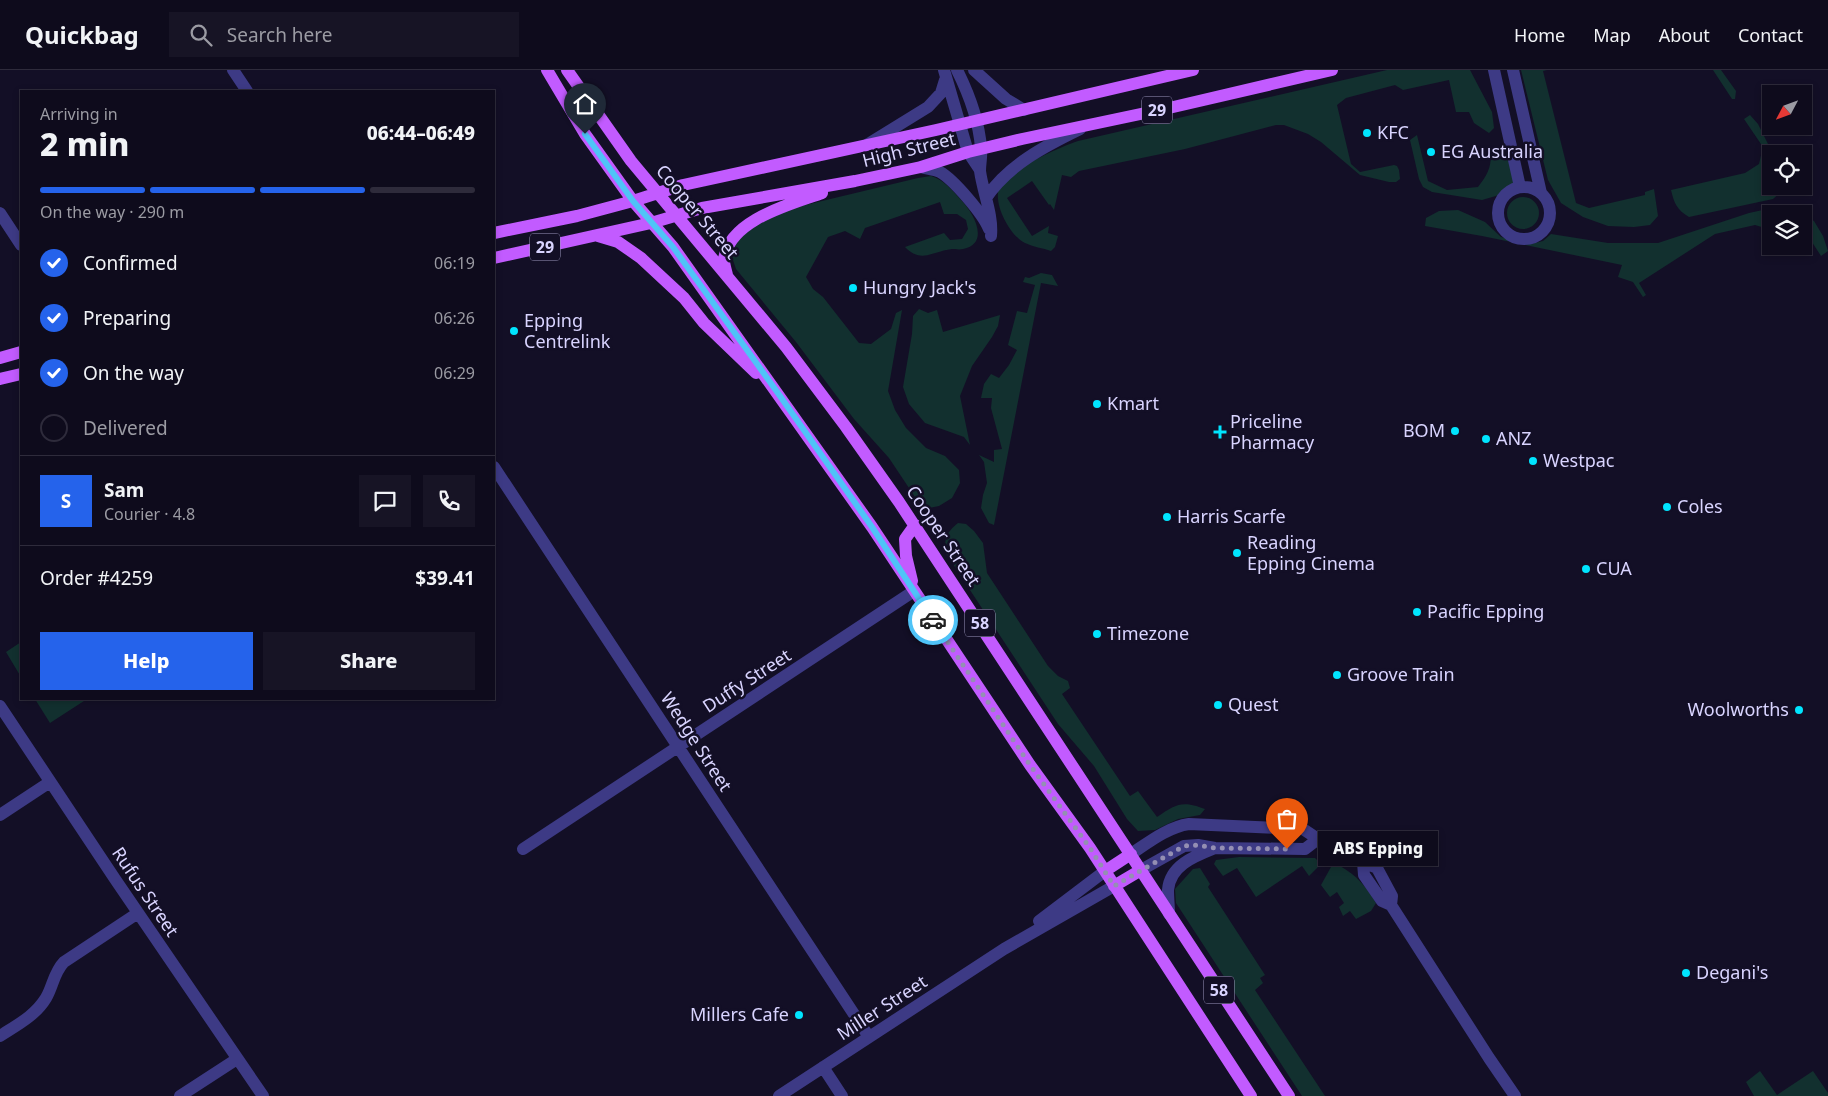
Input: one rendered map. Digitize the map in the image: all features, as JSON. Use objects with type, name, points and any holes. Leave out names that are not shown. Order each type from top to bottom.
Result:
[{"type":"main road","points":[[547,70],[585,134],[633,201]]},
{"type":"main road","name":"Cooper Street","points":[[566,70],[631,161],[786,347],[915,525],[1289,1096]]},
{"type":"main road","name":"High Street","points":[[495,233],[577,216],[691,183],[976,121],[1193,70]]},
{"type":"main road","name":"High Street","points":[[495,258],[651,223],[720,205],[921,167],[968,152],[1332,70]]},
{"type":"main road","points":[[727,275],[724,257],[734,237],[751,221],[855,181]]},
{"type":"main road","name":"58","points":[[633,201],[673,247],[872,527],[1030,765],[1090,848],[1252,1096]]},
{"type":"main road","name":"58","points":[[597,235],[626,246],[654,269],[684,298],[704,322],[780,396]]},
{"type":"main road","points":[[0,358],[20,352]]},
{"type":"main road","points":[[0,379],[20,374]]},
{"type":"main road","points":[[914,591],[906,556],[905,539],[915,525]]},
{"type":"main road","points":[[1105,871],[1131,854]]},
{"type":"main road","points":[[1114,886],[1141,870]]},
{"type":"street","points":[[233,70],[246,90]]},
{"type":"street","points":[[921,167],[938,171],[950,179],[978,210],[987,224],[991,236],[992,224],[980,170],[982,149],[976,121],[965,87],[957,70]]},
{"type":"street","points":[[974,70],[1006,99],[1024,110]]},
{"type":"street","points":[[1494,70],[1520,187]]},
{"type":"street","points":[[1513,70],[1541,193],[1549,205],[1550,213],[1546,228],[1534,238],[1518,239],[1511,236],[1500,225],[1498,208],[1501,200],[1506,193],[1520,187],[1528,187],[1541,193]]},
{"type":"street","points":[[944,75],[968,152],[980,170]]},
{"type":"street","points":[[864,146],[928,107],[941,93],[944,75]]},
{"type":"street","points":[[986,198],[996,183],[1009,171],[1050,144],[1088,125]]},
{"type":"street","points":[[0,213],[20,243]]},
{"type":"street","name":"Wedge Street","points":[[495,469],[869,1037]]},
{"type":"street","name":"Duffy Street","points":[[523,850],[914,591]]},
{"type":"street","name":"Rufus Street","points":[[0,706],[263,1096]]},
{"type":"street","points":[[0,814],[50,782]]},
{"type":"street","points":[[1131,854],[1172,829],[1189,824],[1303,829],[1318,840],[1330,842],[1346,849],[1363,862],[1364,875],[1382,901],[1391,905],[1515,1096]]},
{"type":"street","points":[[1141,870],[1184,846],[1305,849],[1318,840]]},
{"type":"street","points":[[1169,914],[1168,889],[1172,876],[1192,857],[1215,848]]},
{"type":"street","name":"Miller Street","points":[[1004,949],[1105,871]]},
{"type":"street","name":"Miller Street","points":[[779,1096],[1004,949],[1114,886]]},
{"type":"street","points":[[0,1036],[37,1010],[48,995],[56,973],[64,962],[138,913]]},
{"type":"street","points":[[180,1096],[237,1058]]},
{"type":"street","points":[[823,1067],[842,1096]]},
{"type":"green space","points":[[1387,70],[1470,70],[1492,112],[1494,128],[1489,133],[1474,123],[1469,112],[1456,112],[1449,80],[1403,90],[1395,85],[1346,98],[1337,105],[1351,164],[1360,172],[1397,166],[1400,179],[1396,182],[1360,175],[1321,142],[1308,134],[1284,125],[1276,125],[1185,149],[1079,171],[1071,177],[1062,175],[1054,210],[1032,181],[1007,198],[1032,236],[1049,226],[1048,233],[1058,236],[1055,247],[1051,251],[1025,243],[1019,239],[1003,217],[998,199],[998,191],[1001,184],[1015,172],[1059,148],[1078,141]]},
{"type":"green space","points":[[1521,70],[1547,70],[1543,71],[1576,203],[1589,208],[1645,195],[1645,192],[1654,189],[1658,216],[1650,225],[1634,227],[1608,226],[1583,217],[1561,203],[1548,180]]},
{"type":"green space","points":[[1713,70],[1721,70],[1736,91],[1735,99],[1732,99]]},
{"type":"green space","points":[[1750,115],[1758,124],[1768,145],[1762,146],[1744,119]]},
{"type":"green space","points":[[1417,135],[1428,181],[1447,190],[1478,187],[1488,172],[1491,153],[1498,152],[1513,161],[1517,176],[1512,189],[1506,193],[1482,200],[1432,192],[1423,187],[1419,179],[1410,140]]},
{"type":"green space","points":[[1762,151],[1762,195],[1777,195],[1773,199],[1689,217],[1682,212],[1673,199],[1671,190],[1745,173],[1759,164]]},
{"type":"green space","points":[[931,176],[948,186],[966,205],[974,219],[978,234],[971,246],[922,256],[916,255],[905,247],[944,233],[950,240],[962,239],[968,229],[966,220],[957,214],[944,214],[940,202],[865,228],[860,239],[845,231],[828,237],[806,277],[813,289],[823,297],[859,343],[871,344],[891,329],[896,313],[902,310],[888,391],[895,410],[906,428],[926,448],[945,456],[959,470],[960,483],[952,498],[939,506],[929,508],[917,500],[889,458],[854,419],[796,342],[736,269],[731,254],[740,238],[772,213]]},
{"type":"green space","points":[[1523,197],[1535,201],[1539,213],[1535,225],[1523,229],[1511,225],[1507,213],[1511,201]]},
{"type":"green space","points":[[1458,210],[1485,222],[1501,237],[1531,244],[1543,241],[1551,234],[1608,243],[1658,243],[1762,210],[1762,227],[1755,225],[1715,234],[1639,283],[1646,295],[1643,297],[1633,282],[1618,277],[1622,265],[1425,226],[1426,218],[1439,211]]},
{"type":"green space","points":[[1812,220],[1823,236],[1828,251],[1821,256],[1812,242]]},
{"type":"green space","points":[[1041,273],[1052,275],[1058,286],[1041,283],[994,525],[989,523],[981,508],[987,483],[984,462],[979,455],[994,462],[994,450],[1002,449],[991,408],[992,398],[981,398],[984,384],[991,374],[999,378],[1017,350],[1008,345],[1017,311],[1027,313],[1035,285],[1023,282],[1025,277],[1029,278]]},
{"type":"green space","points":[[919,309],[928,313],[937,310],[943,332],[1000,315],[998,326],[972,366],[960,396],[970,445],[964,437],[925,423],[909,404],[903,387],[912,334],[913,316]]},
{"type":"green space","points":[[958,523],[966,524],[983,543],[987,573],[1048,666],[1058,676],[1068,681],[1070,688],[1062,694],[1130,796],[1138,791],[1157,817],[1174,806],[1185,804],[1205,809],[1200,815],[1178,819],[1155,830],[1138,831],[1127,819],[1094,766],[1058,724],[945,552],[947,536]]},
{"type":"green space","points":[[20,643],[20,675],[6,652]]},
{"type":"green space","points":[[36,700],[85,700],[50,723]]},
{"type":"green space","points":[[1239,857],[1315,858],[1319,862],[1318,867],[1309,876],[1302,866],[1256,897],[1237,868],[1223,876],[1214,864],[1216,860]]},
{"type":"green space","points":[[1340,866],[1361,882],[1376,903],[1371,911],[1356,919],[1350,911],[1343,916],[1339,907],[1344,903],[1337,892],[1330,897],[1321,885],[1331,867]]},
{"type":"green space","points":[[1200,868],[1210,884],[1208,887],[1265,975],[1260,978],[1263,983],[1255,990],[1325,1096],[1302,1096],[1176,903],[1175,889],[1193,869]]},
{"type":"green space","points":[[1760,1071],[1777,1095],[1813,1071],[1828,1093],[1828,1096],[1754,1096],[1746,1082]]},
{"type":"way so far","points":[[933,620],[1030,765],[1090,848],[1114,886],[1184,846],[1287,849]]},
{"type":"place","name":"KFC","points":[[1367,133]]},
{"type":"place","name":"EG Australia","points":[[1431,152]]},
{"type":"place","name":"Hungry Jack's","points":[[853,288]]},
{"type":"place","name":"Epping Centrelink","points":[[514,331]]},
{"type":"place","name":"Kmart","points":[[1097,404]]},
{"type":"place","name":"BOM","points":[[1455,431]]},
{"type":"place","name":"Priceline Pharmacy","points":[[1220,432]]},
{"type":"place","name":"ANZ","points":[[1486,439]]},
{"type":"place","name":"Westpac","points":[[1533,461]]},
{"type":"place","name":"Coles","points":[[1667,507]]},
{"type":"place","name":"Harris Scarfe","points":[[1167,517]]},
{"type":"place","name":"Reading Epping Cinema","points":[[1237,553]]},
{"type":"place","name":"CUA","points":[[1586,569]]},
{"type":"place","name":"Pacific Epping","points":[[1417,612]]},
{"type":"place","name":"Timezone","points":[[1097,634]]},
{"type":"place","name":"Groove Train","points":[[1337,675]]},
{"type":"place","name":"Quest","points":[[1218,705]]},
{"type":"place","name":"Woolworths","points":[[1799,710]]},
{"type":"place","name":"ABS Epping","points":[[1287,849]]},
{"type":"place","name":"Degani's","points":[[1686,973]]},
{"type":"place","name":"Millers Cafe","points":[[799,1015]]},
{"type":"route","points":[[585,134],[633,201],[673,247],[780,396],[872,527],[933,620]]}]
